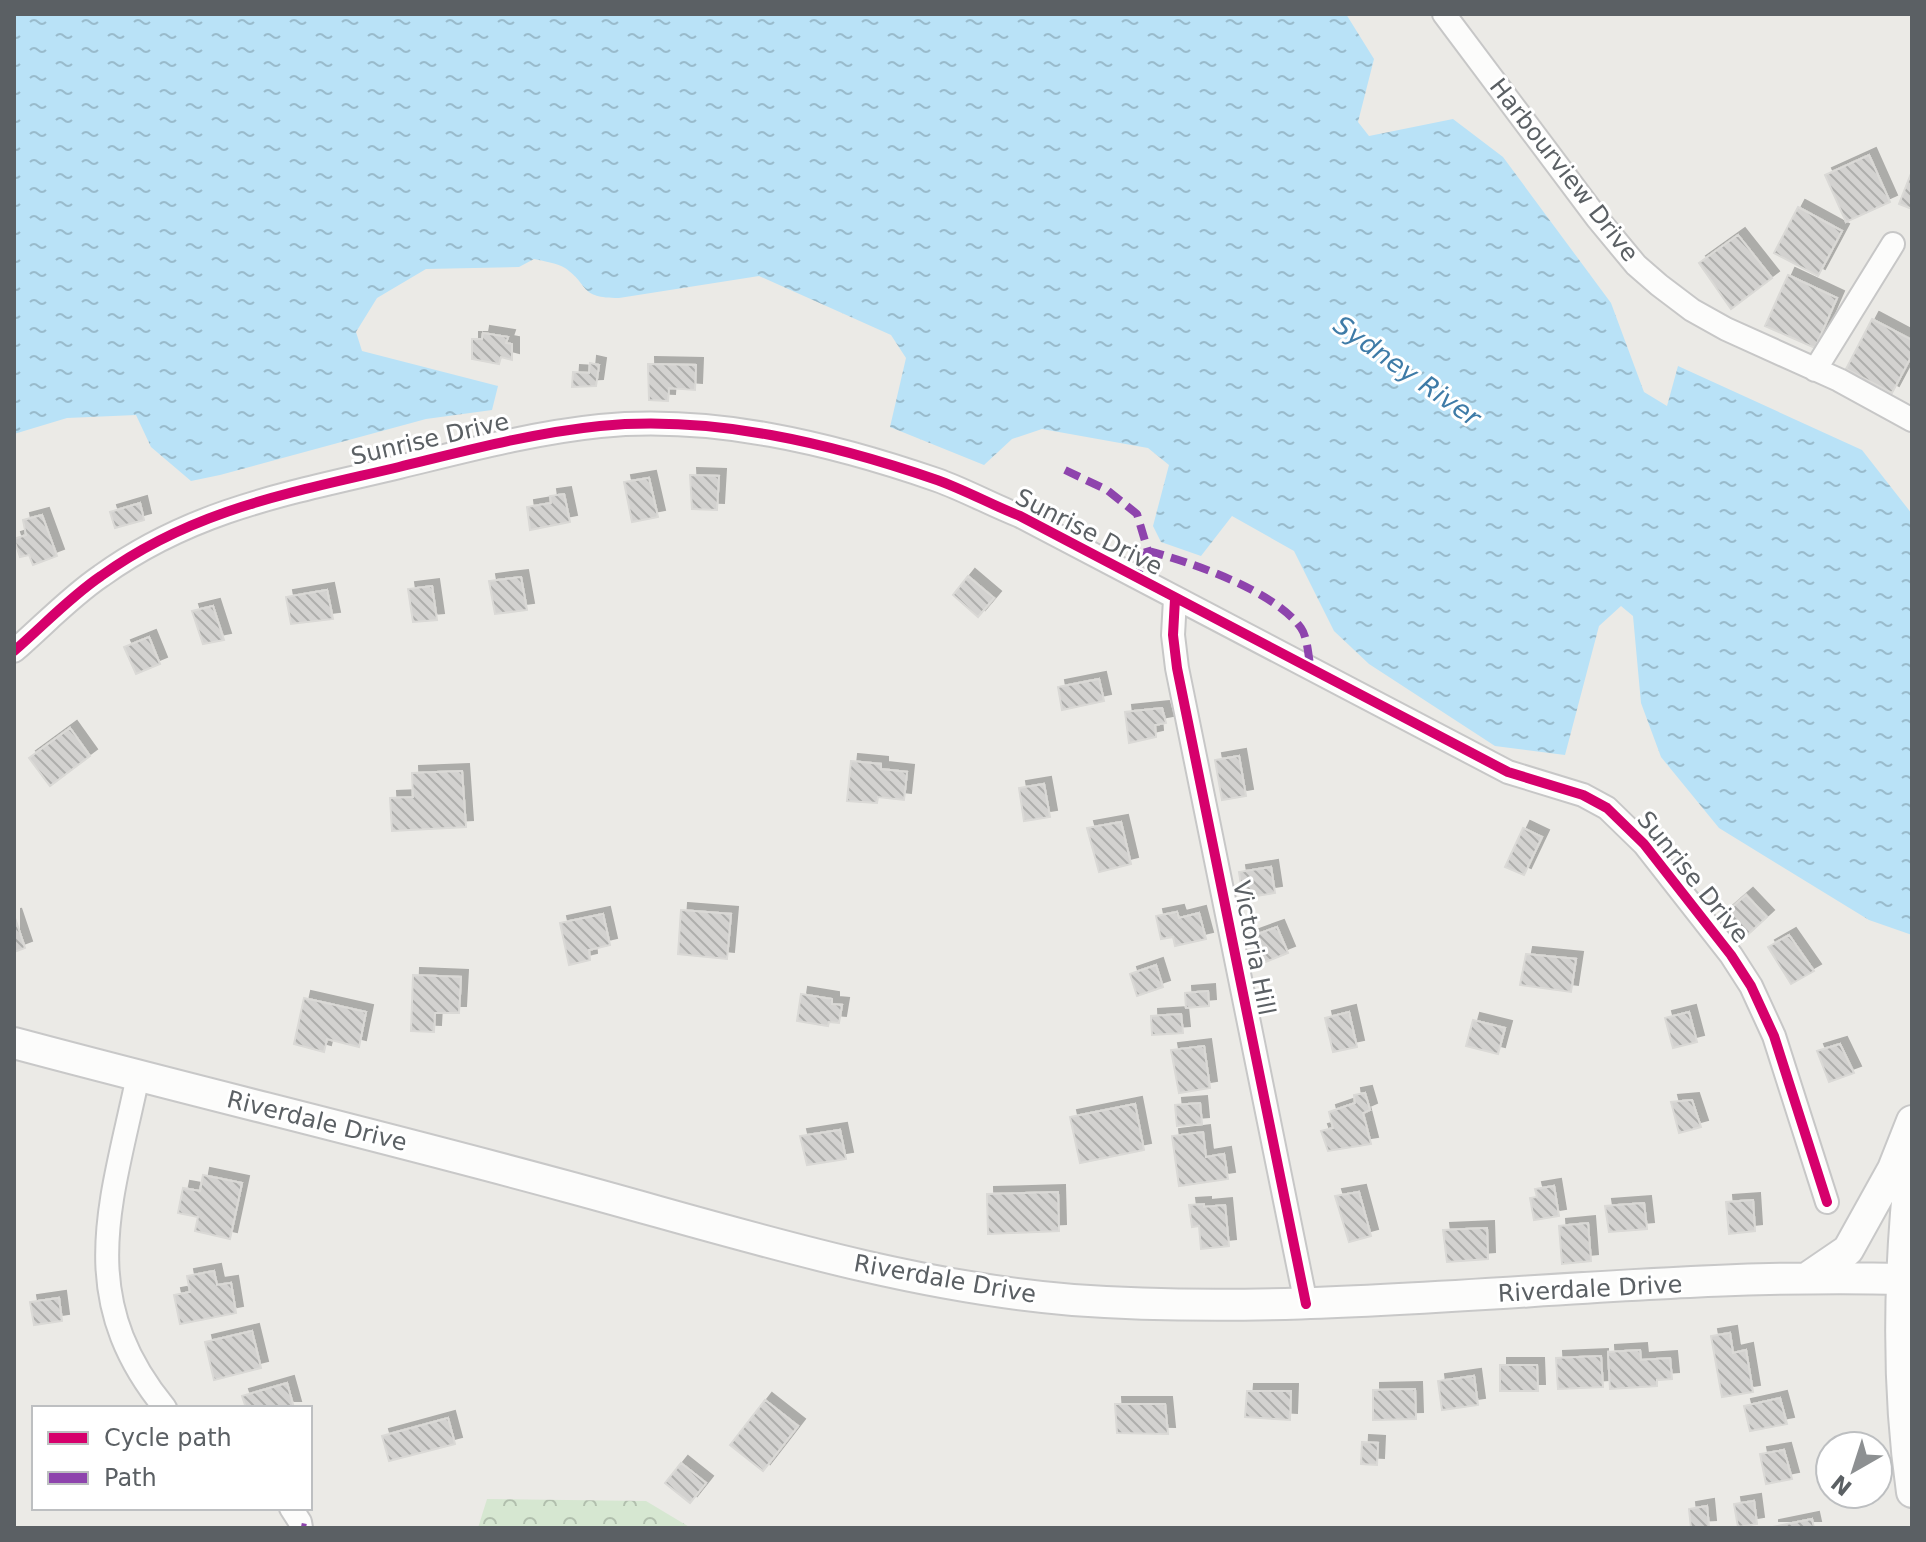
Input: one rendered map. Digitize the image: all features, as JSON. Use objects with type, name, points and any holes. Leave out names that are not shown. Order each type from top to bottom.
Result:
[{"type":"main road","name":"Riverdale Drive","points":[[14,1043],[415,1145],[869,1268],[953,1284],[1070,1299],[1306,1304],[1806,1278],[1903,1279]]},
{"type":"main road","points":[[1806,1278],[1848,1250],[1893,1169],[1912,1121]]},
{"type":"main road","points":[[1912,1152],[1905,1215],[1901,1356],[1912,1492]]},
{"type":"street","name":"Harbourview Drive","points":[[1444,14],[1579,195],[1636,265],[1692,310],[1912,420]]},
{"type":"street","points":[[1815,370],[1893,244]]},
{"type":"street","name":"Sunrise Drive","points":[[14,651],[98,577],[158,540],[214,514],[483,446],[554,432],[658,424],[768,434],[852,454],[939,481],[1020,516],[1500,768],[1592,798],[1626,823],[1681,889],[1751,986],[1787,1071],[1827,1202]]},
{"type":"street","name":"Victoria Hill","points":[[1175,599],[1173,635],[1177,668],[1306,1304]]},
{"type":"street","points":[[138,1076],[110,1202],[107,1266],[113,1304],[124,1342],[142,1377],[164,1406]]},
{"type":"street","points":[[292,1510],[301,1528]]},
{"type":"green space","points":[[487,1499],[646,1501],[691,1528],[478,1528]]},
{"type":"water","name":"Sydney River","points":[[14,14],[1346,14],[1374,59],[1358,122],[1369,136],[1453,119],[1503,157],[1611,303],[1644,392],[1667,406],[1678,366],[1862,450],[1912,514],[1912,935],[1869,920],[1719,828],[1661,757],[1641,703],[1633,616],[1621,606],[1599,626],[1565,755],[1495,746],[1369,664],[1334,631],[1294,551],[1232,516],[1201,556],[1161,542],[1153,526],[1169,465],[1148,448],[1042,429],[1012,439],[984,465],[890,427],[906,358],[891,335],[759,276],[619,298],[590,293],[565,268],[534,259],[519,267],[426,269],[377,298],[356,332],[362,351],[498,386],[492,410],[426,419],[220,475],[191,481],[151,447],[136,415],[67,418],[14,434]]},
{"type":"building","points":[[1869,155],[1890,202],[1846,222],[1825,175]]},
{"type":"building","points":[[1912,171],[1912,209],[1899,204]]},
{"type":"building","points":[[1798,207],[1842,231],[1818,276],[1774,253]]},
{"type":"building","points":[[1738,235],[1772,278],[1731,309],[1699,263]]},
{"type":"building","points":[[1788,275],[1837,298],[1815,348],[1765,326]]},
{"type":"building","points":[[1872,319],[1912,340],[1912,355],[1892,393],[1846,369]]},
{"type":"building","points":[[483,333],[508,337],[506,343],[512,344],[512,360],[501,357],[499,364],[472,359],[472,339],[482,339]]},
{"type":"building","points":[[590,363],[599,365],[596,386],[572,387],[573,372],[589,373]]},
{"type":"building","points":[[648,364],[696,365],[695,390],[669,388],[668,401],[649,400]]},
{"type":"building","points":[[690,475],[719,476],[717,510],[692,509]]},
{"type":"building","points":[[649,478],[658,517],[632,522],[624,482]]},
{"type":"building","points":[[564,494],[570,522],[530,530],[527,507],[551,503],[550,496]]},
{"type":"building","points":[[140,503],[144,520],[115,528],[110,512]]},
{"type":"building","points":[[42,515],[57,556],[33,565],[29,555],[20,557],[14,539],[26,535],[23,520]]},
{"type":"building","points":[[968,576],[994,598],[978,617],[953,595]]},
{"type":"building","points":[[521,577],[527,610],[495,614],[489,581]]},
{"type":"building","points":[[432,586],[437,620],[413,622],[408,589]]},
{"type":"building","points":[[327,590],[333,619],[291,624],[286,597]]},
{"type":"building","points":[[213,606],[224,640],[203,644],[192,611]]},
{"type":"building","points":[[149,637],[160,664],[136,674],[124,647]]},
{"type":"building","points":[[1099,679],[1104,701],[1062,710],[1058,687]]},
{"type":"building","points":[[1162,708],[1166,723],[1155,725],[1156,737],[1129,743],[1125,712]]},
{"type":"building","points":[[70,728],[90,756],[50,786],[29,758]]},
{"type":"building","points":[[1239,756],[1246,796],[1222,800],[1215,760]]},
{"type":"building","points":[[851,761],[881,764],[881,769],[907,772],[904,800],[878,797],[877,803],[847,801]]},
{"type":"building","points":[[462,771],[466,827],[392,831],[390,798],[413,797],[412,773]]},
{"type":"building","points":[[1044,784],[1050,817],[1024,821],[1019,788]]},
{"type":"building","points":[[1121,822],[1131,864],[1099,872],[1087,828]]},
{"type":"building","points":[[1523,828],[1542,837],[1524,875],[1505,867]]},
{"type":"building","points":[[1271,867],[1275,893],[1243,898],[1239,872]]},
{"type":"building","points":[[1746,895],[1767,917],[1744,938],[1723,915]]},
{"type":"building","points":[[681,910],[731,914],[727,959],[678,954]]},
{"type":"building","points":[[1177,912],[1179,918],[1199,913],[1206,939],[1175,946],[1173,937],[1161,939],[1156,916]]},
{"type":"building","points":[[603,914],[610,945],[589,950],[590,960],[569,965],[560,923]]},
{"type":"building","points":[[14,915],[25,948],[14,952]]},
{"type":"building","points":[[1277,927],[1288,953],[1263,963],[1252,936]]},
{"type":"building","points":[[1789,935],[1814,971],[1791,984],[1768,947]]},
{"type":"building","points":[[1526,954],[1576,959],[1571,992],[1520,985]]},
{"type":"building","points":[[1156,965],[1163,987],[1137,996],[1130,974]]},
{"type":"building","points":[[413,975],[461,977],[459,1013],[435,1013],[434,1032],[411,1031]]},
{"type":"building","points":[[1208,991],[1209,1006],[1186,1008],[1185,993]]},
{"type":"building","points":[[801,994],[832,999],[832,1004],[842,1005],[839,1023],[829,1022],[828,1026],[797,1021]]},
{"type":"building","points":[[304,998],[366,1012],[359,1047],[327,1039],[324,1052],[294,1044]]},
{"type":"building","points":[[1349,1012],[1357,1047],[1333,1052],[1325,1018]]},
{"type":"building","points":[[1689,1012],[1697,1042],[1673,1048],[1665,1018]]},
{"type":"building","points":[[1181,1014],[1183,1033],[1152,1035],[1151,1016]]},
{"type":"building","points":[[1473,1020],[1505,1028],[1498,1054],[1466,1046]]},
{"type":"building","points":[[1840,1044],[1854,1073],[1829,1082],[1817,1051]]},
{"type":"building","points":[[1204,1046],[1210,1088],[1179,1093],[1171,1050]]},
{"type":"building","points":[[1365,1093],[1370,1110],[1363,1113],[1371,1144],[1328,1151],[1321,1131],[1333,1128],[1329,1112],[1355,1103],[1354,1095]]},
{"type":"building","points":[[1692,1100],[1701,1127],[1679,1133],[1671,1102]]},
{"type":"building","points":[[1200,1103],[1202,1124],[1177,1126],[1175,1105]]},
{"type":"building","points":[[1135,1104],[1144,1150],[1080,1163],[1070,1117]]},
{"type":"building","points":[[840,1130],[846,1159],[807,1165],[800,1136]]},
{"type":"building","points":[[1203,1132],[1206,1157],[1224,1154],[1228,1179],[1179,1186],[1172,1136]]},
{"type":"building","points":[[203,1175],[242,1183],[230,1239],[195,1231],[198,1217],[178,1213],[183,1188],[200,1191]]},
{"type":"building","points":[[1554,1186],[1559,1216],[1534,1220],[1530,1198],[1537,1197],[1535,1189]]},
{"type":"building","points":[[1058,1192],[1059,1231],[988,1234],[987,1194]]},
{"type":"building","points":[[1359,1192],[1371,1236],[1349,1242],[1335,1196]]},
{"type":"building","points":[[1753,1200],[1755,1231],[1729,1234],[1726,1202]]},
{"type":"building","points":[[1644,1203],[1647,1229],[1609,1232],[1605,1206]]},
{"type":"building","points":[[1204,1204],[1204,1207],[1225,1205],[1229,1246],[1201,1249],[1199,1226],[1192,1227],[1189,1205]]},
{"type":"building","points":[[1588,1223],[1591,1261],[1562,1264],[1559,1226]]},
{"type":"building","points":[[1487,1228],[1488,1259],[1447,1262],[1443,1230]]},
{"type":"building","points":[[214,1271],[217,1285],[231,1283],[236,1313],[180,1324],[174,1295],[190,1292],[187,1276]]},
{"type":"building","points":[[59,1298],[62,1321],[34,1325],[30,1302]]},
{"type":"building","points":[[252,1331],[261,1368],[214,1380],[205,1342]]},
{"type":"building","points":[[1730,1333],[1733,1353],[1746,1350],[1753,1392],[1722,1397],[1711,1336]]},
{"type":"building","points":[[1640,1350],[1641,1360],[1670,1358],[1672,1379],[1657,1380],[1657,1386],[1610,1389],[1608,1352]]},
{"type":"building","points":[[1601,1356],[1603,1387],[1558,1389],[1556,1358]]},
{"type":"building","points":[[1500,1365],[1537,1365],[1538,1391],[1500,1391]]},
{"type":"building","points":[[1474,1376],[1478,1405],[1442,1410],[1438,1381]]},
{"type":"building","points":[[287,1383],[293,1406],[245,1406],[242,1396]]},
{"type":"building","points":[[1415,1389],[1416,1419],[1373,1420],[1373,1390]]},
{"type":"building","points":[[1247,1391],[1291,1391],[1290,1420],[1245,1417]]},
{"type":"building","points":[[1780,1398],[1787,1424],[1750,1431],[1744,1406]]},
{"type":"building","points":[[765,1400],[798,1426],[763,1471],[730,1445]]},
{"type":"building","points":[[1115,1404],[1165,1404],[1168,1434],[1117,1433]]},
{"type":"building","points":[[448,1418],[455,1444],[389,1461],[382,1436]]},
{"type":"building","points":[[1362,1442],[1378,1443],[1377,1465],[1361,1464]]},
{"type":"building","points":[[1784,1450],[1792,1479],[1766,1484],[1760,1454]]},
{"type":"building","points":[[681,1463],[706,1483],[690,1503],[665,1483]]},
{"type":"building","points":[[1754,1501],[1757,1524],[1738,1527],[1734,1504]]},
{"type":"building","points":[[1707,1506],[1709,1527],[1691,1528],[1689,1509]]},
{"type":"building","points":[[1812,1519],[1814,1528],[1772,1528],[1772,1527]]},
{"type":"marked path","points":[[1065,470],[1107,490],[1137,514],[1148,551],[1136,578]]},
{"type":"marked path","points":[[1148,551],[1208,570],[1272,602],[1301,628],[1311,669]]},
{"type":"marked path","points":[[301,1527],[306,1528]]},
{"type":"cycle path","points":[[14,651],[90,584],[171,534],[281,495],[474,449],[575,429],[643,424],[728,428],[855,454],[947,484],[1020,516],[1508,772],[1583,795],[1607,808],[1644,844],[1731,955],[1751,986],[1774,1036],[1827,1202]]},
{"type":"cycle path","points":[[1175,599],[1173,635],[1177,668],[1306,1304]]}]
